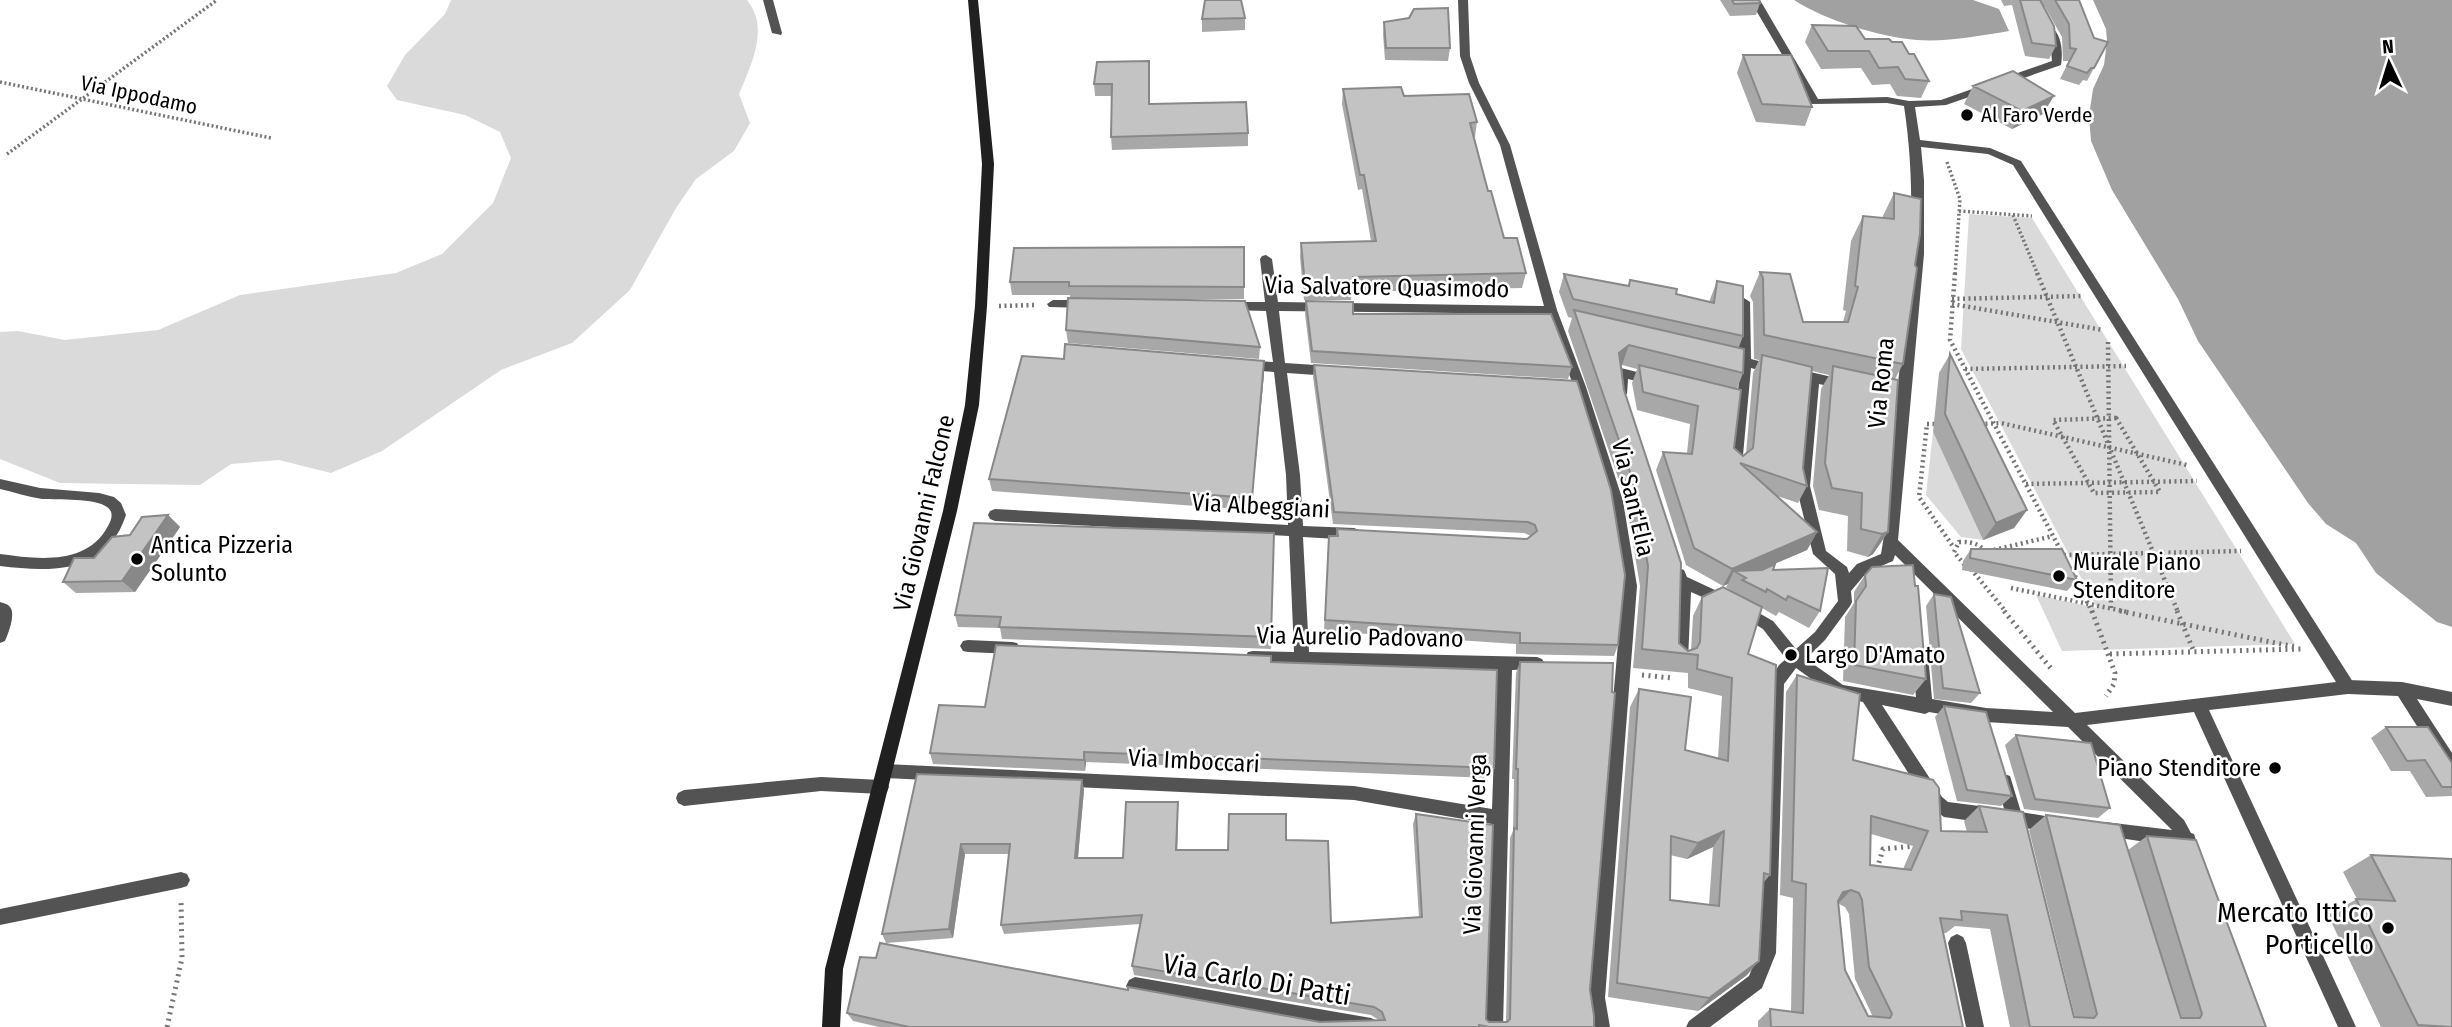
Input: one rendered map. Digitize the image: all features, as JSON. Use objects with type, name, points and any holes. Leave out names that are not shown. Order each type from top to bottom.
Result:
[{"type":"street","points":[[768,0],[777,33]]},
{"type":"street","name":"Via Giovanni Falcone","points":[[831,1027],[834,969],[950,512],[972,405],[981,306],[988,164],[973,0]]},
{"type":"street","name":"Via Sant'Elia","points":[[1463,0],[1465,56],[1474,83],[1505,145],[1559,319],[1574,386],[1616,502],[1630,586],[1620,668],[1596,998],[1601,1027]]},
{"type":"street","points":[[1755,0],[1815,102],[1887,100],[1909,104],[1942,103],[2057,63],[2055,38],[2045,19]]},
{"type":"street","name":"Via Roma","points":[[1891,542],[1903,400],[1917,285],[1921,214],[1917,143],[1909,104]]},
{"type":"street","points":[[1917,143],[1990,151],[2017,163],[2348,687]]},
{"type":"street","points":[[1266,259],[1293,475],[1302,659]]},
{"type":"street","points":[[1735,466],[1735,401],[1745,383],[1744,302]]},
{"type":"street","points":[[1054,304],[1094,304]]},
{"type":"street","name":"Via Salvatore Quasimodo","points":[[1217,306],[1559,319]]},
{"type":"street","points":[[1716,356],[1862,389]]},
{"type":"street","points":[[1226,363],[1349,372]]},
{"type":"street","points":[[1627,411],[1621,373],[1661,383]]},
{"type":"street","points":[[1695,1027],[1756,982],[1766,953],[1776,683],[1784,670],[1820,636],[1845,602],[1842,570],[1821,554],[1803,486],[1813,377]]},
{"type":"street","points":[[1887,394],[1903,400]]},
{"type":"street","points":[[0,484],[40,493],[99,498],[109,501],[116,507],[119,515],[110,535],[99,546],[69,562],[54,565],[0,560]]},
{"type":"street","name":"Via Albeggiani","points":[[995,515],[1363,534]]},
{"type":"street","points":[[1844,589],[1862,568],[1888,557],[1891,542]]},
{"type":"street","points":[[1891,542],[2178,825],[2188,840],[2197,865]]},
{"type":"street","points":[[1674,557],[1684,590],[1680,660]]},
{"type":"street","points":[[1912,562],[1914,588]]},
{"type":"street","points":[[1680,580],[1768,625],[1796,660],[1840,691],[1988,722],[2072,720],[2348,687],[2402,689],[2452,699]]},
{"type":"street","points":[[0,608],[5,611],[0,638]]},
{"type":"street","points":[[968,646],[1024,648]]},
{"type":"street","points":[[1920,654],[1925,707]]},
{"type":"street","name":"Via Aurelio Padovano","points":[[1232,656],[1558,664]]},
{"type":"street","name":"Via Giovanni Verga","points":[[1494,1027],[1505,663]]},
{"type":"street","points":[[2402,689],[2452,767]]},
{"type":"street","points":[[1868,696],[1936,802],[1944,809],[2077,827],[2113,837],[2188,840]]},
{"type":"street","points":[[2198,704],[2347,1027]]},
{"type":"street","points":[[2001,767],[2022,845]]},
{"type":"street","name":"Via Imboccari","points":[[684,798],[883,779],[1354,793],[1499,818]]},
{"type":"street","points":[[0,916],[181,880]]},
{"type":"street","points":[[1957,943],[1975,1027]]},
{"type":"street","name":"Via Carlo Di Patti","points":[[1135,986],[1371,1027]]},
{"type":"path","points":[[7,154],[217,0]]},
{"type":"path","name":"Via Ippodamo","points":[[0,82],[271,138]]},
{"type":"path","points":[[1941,145],[1960,198],[1950,340],[2089,603],[2110,654],[2115,673],[2114,684],[2107,695],[2096,701]]},
{"type":"path","points":[[1959,211],[2037,217]]},
{"type":"path","points":[[2013,215],[2194,652]]},
{"type":"path","points":[[1952,301],[2086,296],[2079,285]]},
{"type":"path","points":[[1952,301],[2108,331]]},
{"type":"path","points":[[981,306],[1054,304]]},
{"type":"path","points":[[2101,319],[2115,342]]},
{"type":"path","points":[[2108,331],[2111,608]]},
{"type":"path","points":[[2122,354],[2129,365]]},
{"type":"path","points":[[1965,369],[2145,365]]},
{"type":"path","points":[[2116,418],[2160,492],[2094,493],[2053,420],[2109,419],[2116,418]]},
{"type":"path","points":[[1944,424],[1927,424],[1919,497],[1954,548],[1956,557],[1970,567],[2059,678]]},
{"type":"path","points":[[1974,424],[1994,424],[2063,437],[2191,466],[2184,455]]},
{"type":"path","points":[[2001,458],[2012,458]]},
{"type":"path","points":[[2026,484],[2200,481],[2196,473]]},
{"type":"path","points":[[2019,491],[2030,491]]},
{"type":"path","points":[[1986,552],[2053,536]]},
{"type":"path","points":[[2064,555],[2244,551],[2237,540]]},
{"type":"path","points":[[1954,548],[1959,542],[1970,542],[1986,552],[1989,559],[1985,566],[1970,567]]},
{"type":"path","points":[[2011,588],[2304,649]]},
{"type":"path","points":[[2297,638],[2304,649]]},
{"type":"path","points":[[2110,654],[2304,649]]},
{"type":"path","points":[[1620,668],[1679,678],[1680,660]]},
{"type":"path","points":[[1875,876],[1883,849],[1928,845]]},
{"type":"path","points":[[167,1027],[182,958],[181,880]]},
{"type":"shaded area","points":[[451,0],[747,0],[754,11],[758,34],[756,47],[739,94],[750,123],[734,151],[696,179],[676,208],[630,290],[572,343],[501,370],[382,451],[331,473],[279,460],[231,464],[200,485],[60,483],[0,459],[0,332],[18,331],[65,340],[158,330],[240,295],[396,273],[442,254],[493,203],[511,158],[500,132],[465,115],[397,100],[387,86],[405,55],[445,14]]},
{"type":"shaded area","points":[[1794,0],[1973,0],[1999,9],[2009,31],[1940,40],[1902,38],[1836,21]]},
{"type":"shaded area","points":[[2093,0],[2452,0],[2452,627],[2437,622],[2376,573],[2356,543],[2326,524],[2308,503],[2198,341],[2178,299],[2112,190],[2091,141],[2089,116],[2093,89],[2104,65],[2107,41],[2106,29]]},
{"type":"shaded area","points":[[1969,214],[2032,218],[2295,644],[2062,651],[2036,595],[2097,608],[1961,349]]},
{"type":"shaded area","points":[[1933,432],[1983,540],[1961,537],[1926,495]]},
{"type":"building","points":[[1205,0],[1241,0],[1245,18],[1202,19]]},
{"type":"building","points":[[1732,0],[1759,0],[1760,3],[1734,4]]},
{"type":"building","points":[[2020,0],[2040,0],[2054,26],[2056,46],[2032,43]]},
{"type":"building","points":[[2055,0],[2079,0],[2094,38],[2108,42],[2094,68],[2087,73],[2067,66],[2076,49],[2070,48],[2069,24]]},
{"type":"building","points":[[1448,8],[1450,48],[1386,48],[1384,22],[1409,18],[1414,9]]},
{"type":"building","points":[[1812,25],[1856,26],[1865,39],[1902,42],[1909,54],[1914,54],[1929,81],[1905,79],[1898,67],[1879,68],[1869,51],[1828,51]]},
{"type":"building","points":[[1743,55],[1791,55],[1812,107],[1762,104]]},
{"type":"building","points":[[1149,61],[1149,104],[1246,102],[1248,133],[1111,137],[1112,84],[1094,84],[1097,62]]},
{"type":"building","points":[[2013,71],[2054,96],[2022,111],[1973,86]]},
{"type":"building","points":[[1401,87],[1404,96],[1469,94],[1477,122],[1470,123],[1488,191],[1491,191],[1504,238],[1517,238],[1526,273],[1353,277],[1353,286],[1305,285],[1301,243],[1376,241],[1364,175],[1360,175],[1343,89]]},
{"type":"building","points":[[1894,193],[1921,199],[1920,234],[1915,265],[1917,268],[1903,364],[1764,335],[1763,278],[1760,272],[1790,274],[1803,322],[1848,322],[1858,287],[1855,286],[1863,216],[1894,219]]},
{"type":"building","points":[[1244,247],[1244,287],[1069,286],[1069,282],[1010,282],[1014,248]]},
{"type":"building","points":[[1564,274],[1629,286],[1630,280],[1677,289],[1676,294],[1714,303],[1717,281],[1743,286],[1743,336],[1573,299]]},
{"type":"building","points":[[1068,298],[1245,301],[1260,347],[1066,330]]},
{"type":"building","points":[[1306,301],[1353,302],[1353,314],[1551,314],[1572,367],[1312,351]]},
{"type":"building","points":[[1574,310],[1744,349],[1743,373],[1629,345],[1619,353],[1624,390],[1681,563],[1679,643],[1688,651],[1697,648],[1700,642],[1702,597],[1723,587],[1762,607],[1748,654],[1776,665],[1770,875],[1764,873],[1759,961],[1709,998],[1617,983],[1639,689],[1691,697],[1685,750],[1728,761],[1732,678],[1697,669],[1698,655],[1642,649],[1648,566],[1633,481]],"holes":[[[1724,831],[1719,906],[1670,900],[1671,836],[1698,843]]]},
{"type":"building","points":[[1065,344],[1264,361],[1252,498],[989,479],[1022,356],[1064,359]]},
{"type":"building","points":[[1950,354],[2027,510],[1996,523],[1945,414]]},
{"type":"building","points":[[1762,355],[1812,367],[1803,468],[1807,486],[1740,463],[1817,532],[1732,569],[1694,548],[1663,452],[1692,454],[1698,406],[1643,392],[1639,365],[1741,390],[1734,448],[1743,456],[1753,448]]},
{"type":"building","points":[[1314,365],[1577,381],[1611,490],[1625,575],[1618,645],[1520,643],[1520,633],[1325,620],[1329,536],[1338,536],[1337,529],[1527,539],[1537,531],[1535,525],[1528,522],[1334,512]]},
{"type":"building","points":[[1833,366],[1898,380],[1888,532],[1882,534],[1861,529],[1862,493],[1832,488],[1825,463]]},
{"type":"building","points":[[168,515],[122,581],[63,582],[74,558],[94,558],[112,537],[130,535],[142,517]]},
{"type":"building","points":[[974,523],[1274,533],[1271,637],[999,627],[1001,617],[955,615]]},
{"type":"building","points":[[1971,549],[2062,549],[2077,580],[1970,558]]},
{"type":"building","points":[[1775,564],[1773,570],[1828,568],[1820,611],[1788,596],[1786,600],[1767,589],[1766,592],[1742,580],[1746,578],[1734,571],[1762,570]]},
{"type":"building","points":[[1913,565],[1915,586],[1918,586],[1926,679],[1854,665],[1856,601],[1866,586],[1865,575],[1872,567]]},
{"type":"building","points":[[1934,594],[1951,597],[1980,693],[1943,688]]},
{"type":"building","points":[[996,645],[1271,656],[1271,662],[1497,670],[1494,768],[1084,752],[1084,760],[930,753],[939,705],[985,707]]},
{"type":"building","points":[[1520,662],[1613,663],[1612,692],[1615,693],[1590,990],[1594,1027],[909,1027],[847,1013],[860,957],[876,958],[880,943],[1128,990],[1128,987],[1320,1022],[1385,1020],[1382,1012],[1374,1007],[1132,966],[1142,915],[1001,925],[1010,844],[961,844],[949,929],[882,934],[917,774],[1082,780],[1075,858],[1123,858],[1126,802],[1178,802],[1176,850],[1228,850],[1229,814],[1286,814],[1286,840],[1328,841],[1331,923],[1422,917],[1416,814],[1493,825],[1486,1019],[1489,1022],[1507,1022],[1510,1019],[1514,828],[1517,829]]},
{"type":"building","points":[[1797,675],[1860,694],[1853,760],[1933,780],[1939,788],[1941,831],[1987,832],[1979,806],[2023,812],[2074,1017],[2094,1018],[2097,1014],[2046,815],[2120,825],[2181,1018],[2200,1018],[2202,1014],[2147,836],[2196,840],[2266,1027],[2030,1027],[2007,915],[1961,911],[1962,920],[1940,918],[1963,1027],[1771,1027],[1770,1009],[1803,1013],[1806,884],[1792,881]],"holes":[[[1871,816],[1928,831],[1911,870],[1870,865]],[[1851,890],[1859,893],[1862,900],[1869,967],[1892,1014],[1890,1018],[1868,1016],[1845,970],[1838,901],[1843,892]]]},
{"type":"building","points":[[1944,706],[1986,712],[2012,796],[1967,790]]},
{"type":"building","points":[[2386,727],[2428,727],[2452,763],[2452,787],[2442,787],[2425,760],[2407,761]]},
{"type":"building","points":[[2016,735],[2091,743],[2110,808],[2035,799]]},
{"type":"building","points":[[2371,855],[2452,859],[2452,1027],[2418,1025],[2356,899],[2395,901]]},
{"type":"place","name":"Al Faro Verde","points":[[1967,115]]},
{"type":"place","name":"Antica Pizzeria Solunto","points":[[137,559]]},
{"type":"place","name":"Murale Piano Stenditore","points":[[2059,576]]},
{"type":"place","name":"Largo D'Amato","points":[[1791,655]]},
{"type":"place","name":"Piano Stenditore","points":[[2275,768]]},
{"type":"place","name":"Mercato Ittico Porticello","points":[[2388,928]]}]
